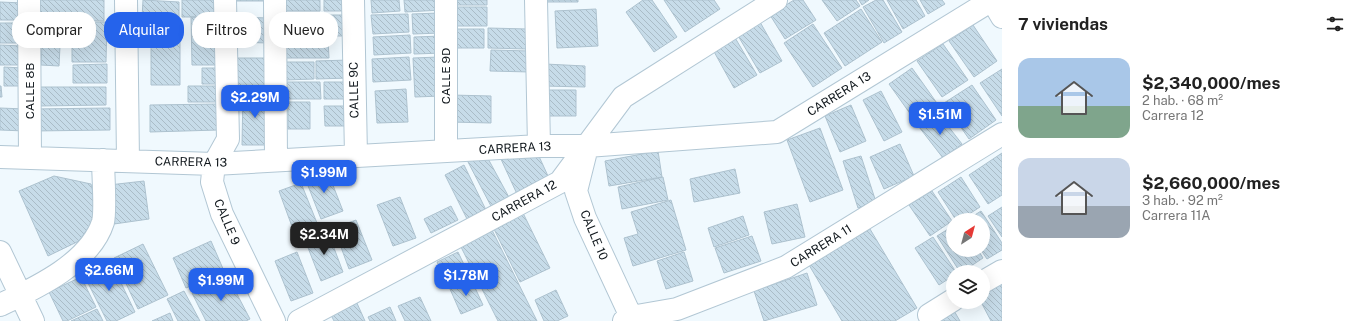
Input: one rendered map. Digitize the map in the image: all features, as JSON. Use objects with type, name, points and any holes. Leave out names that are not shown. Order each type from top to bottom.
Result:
[{"type":"street","name":"CALLE 8B","points":[[29,0],[30,158]]},
{"type":"street","points":[[126,0],[128,161]]},
{"type":"street","points":[[214,164],[228,139],[225,0]]},
{"type":"street","points":[[275,0],[276,160]]},
{"type":"street","name":"CALLE 9C","points":[[353,0],[356,156]]},
{"type":"street","name":"CALLE 9D","points":[[446,0],[446,151]]},
{"type":"street","points":[[536,0],[539,146]]},
{"type":"street","name":"CARRERA 12","points":[[299,321],[560,182],[623,97],[776,0]]},
{"type":"street","name":"CARRERA 13","points":[[0,157],[214,164],[539,146],[587,146],[777,132],[992,0]]},
{"type":"street","points":[[992,0],[1002,17]]},
{"type":"street","name":"CARRERA 11","points":[[629,320],[677,309],[786,267],[1002,134]]},
{"type":"street","name":"CALLE 10","points":[[587,146],[576,191],[584,218],[629,320]]},
{"type":"street","points":[[0,305],[21,295],[75,263],[92,242],[103,221],[103,160]]},
{"type":"street","name":"CALLE 9","points":[[214,164],[212,182],[222,214],[274,321]]},
{"type":"street","points":[[0,252],[33,321]]},
{"type":"street","points":[[990,278],[1002,271]]},
{"type":"street","points":[[929,315],[946,304]]},
{"type":"building","points":[[40,0],[104,0],[104,21],[96,21],[96,12],[40,12]]},
{"type":"building","points":[[143,0],[179,2],[179,12],[142,12]]},
{"type":"building","points":[[182,0],[221,0],[221,12],[192,12],[192,17],[184,17],[184,12],[182,12]]},
{"type":"building","points":[[271,0],[271,1],[234,1]]},
{"type":"building","points":[[279,0],[320,0],[320,11],[279,11]]},
{"type":"building","points":[[324,0],[351,0],[351,11],[324,11]]},
{"type":"building","points":[[371,0],[399,0],[400,11],[372,13]]},
{"type":"building","points":[[404,0],[441,0],[442,10],[405,12]]},
{"type":"building","points":[[455,0],[487,0],[487,5],[455,5]]},
{"type":"building","points":[[546,0],[578,0],[578,2],[546,2]]},
{"type":"building","points":[[643,0],[652,0],[677,37],[654,52],[626,12]]},
{"type":"building","points":[[664,0],[714,0],[720,9],[685,32]]},
{"type":"building","points":[[794,0],[803,0],[816,20],[785,39],[770,15]]},
{"type":"building","points":[[822,0],[856,0],[860,6],[837,21]]},
{"type":"building","points":[[859,0],[869,0],[862,5]]},
{"type":"building","points":[[876,0],[883,0],[902,32],[884,43],[863,7]]},
{"type":"building","points":[[887,0],[916,0],[925,16],[903,29]]},
{"type":"building","points":[[920,0],[942,0],[945,4],[928,14]]},
{"type":"building","points":[[0,2],[23,3],[22,12],[12,12],[12,20],[0,20]]},
{"type":"building","points":[[455,7],[487,7],[487,26],[455,26]]},
{"type":"building","points":[[596,9],[598,46],[557,48],[555,11]]},
{"type":"building","points":[[861,9],[882,42],[845,66],[824,33]]},
{"type":"building","points":[[440,13],[441,33],[413,34],[412,14]]},
{"type":"building","points":[[408,14],[409,32],[373,34],[371,15]]},
{"type":"building","points":[[338,15],[351,15],[351,36],[338,36]]},
{"type":"building","points":[[191,17],[192,48],[218,48],[218,65],[192,65]]},
{"type":"building","points":[[261,18],[269,18],[269,43],[261,43]]},
{"type":"building","points":[[96,22],[104,22],[104,48],[106,48],[106,62],[72,62],[72,48],[96,48]]},
{"type":"building","points":[[760,22],[782,61],[760,73],[737,34]]},
{"type":"building","points":[[0,23],[12,23],[12,43],[0,43]]},
{"type":"building","points":[[813,24],[842,68],[813,87],[784,43]]},
{"type":"building","points":[[973,25],[997,61],[974,77],[949,41]]},
{"type":"building","points":[[488,28],[528,29],[527,49],[488,48]]},
{"type":"building","points":[[452,29],[484,29],[484,48],[452,48]]},
{"type":"building","points":[[410,35],[411,53],[374,55],[373,37]]},
{"type":"building","points":[[442,36],[443,53],[414,54],[414,37]]},
{"type":"building","points":[[734,36],[757,75],[734,88],[712,48]]},
{"type":"building","points":[[943,44],[968,80],[942,97],[917,61]]},
{"type":"building","points":[[0,45],[12,46],[12,48],[21,48],[20,65],[0,65]]},
{"type":"building","points":[[42,48],[60,48],[59,66],[41,65]]},
{"type":"building","points":[[151,48],[180,48],[180,85],[151,85]]},
{"type":"building","points":[[286,48],[328,48],[329,58],[286,58]]},
{"type":"building","points":[[491,50],[530,51],[530,72],[490,71]]},
{"type":"building","points":[[409,57],[411,80],[373,82],[372,59]]},
{"type":"building","points":[[439,57],[441,96],[415,97],[413,58]]},
{"type":"building","points":[[236,58],[269,58],[269,91],[236,91]]},
{"type":"building","points":[[349,60],[350,78],[316,79],[316,61]]},
{"type":"building","points":[[285,62],[314,62],[314,79],[285,80]]},
{"type":"building","points":[[107,64],[107,83],[73,83],[73,65]]},
{"type":"building","points":[[545,64],[585,66],[585,87],[544,86]]},
{"type":"building","points":[[4,67],[22,68],[22,86],[4,86]]},
{"type":"building","points":[[202,68],[217,68],[217,84],[202,84]]},
{"type":"building","points":[[912,68],[939,106],[916,122],[889,84]]},
{"type":"building","points":[[1002,69],[1002,116],[980,83]]},
{"type":"building","points":[[285,82],[320,82],[321,99],[285,99]]},
{"type":"building","points":[[324,82],[353,82],[353,99],[324,99]]},
{"type":"building","points":[[972,85],[996,120],[969,139],[944,103]]},
{"type":"building","points":[[1,86],[2,97],[0,97]]},
{"type":"building","points":[[188,86],[217,86],[216,102],[188,102]]},
{"type":"building","points":[[38,87],[106,87],[106,105],[38,106]]},
{"type":"building","points":[[406,89],[408,122],[377,123],[375,91]]},
{"type":"building","points":[[543,90],[576,90],[576,116],[543,116]]},
{"type":"building","points":[[881,91],[902,132],[884,141],[863,100]]},
{"type":"building","points":[[243,93],[269,94],[268,145],[242,145]]},
{"type":"building","points":[[451,95],[491,96],[491,123],[451,122]]},
{"type":"building","points":[[288,102],[310,102],[310,129],[288,129]]},
{"type":"building","points":[[218,104],[218,130],[150,132],[150,105]]},
{"type":"building","points":[[851,105],[866,141],[840,152],[825,116]]},
{"type":"building","points":[[324,106],[353,106],[354,126],[325,126]]},
{"type":"building","points":[[0,108],[25,109],[25,131],[0,130]]},
{"type":"building","points":[[110,108],[110,130],[33,131],[32,109]]},
{"type":"building","points":[[938,113],[962,144],[943,158],[919,127]]},
{"type":"building","points":[[820,128],[843,190],[810,202],[787,140]]},
{"type":"building","points":[[900,144],[914,176],[884,189],[870,157]]},
{"type":"building","points":[[658,151],[662,177],[609,186],[605,161]]},
{"type":"building","points":[[537,152],[548,176],[517,194],[500,157]]},
{"type":"building","points":[[485,153],[511,201],[493,210],[467,160]]},
{"type":"building","points":[[1002,153],[1002,195],[988,204],[969,175]]},
{"type":"building","points":[[861,156],[876,202],[858,208],[843,161]]},
{"type":"building","points":[[464,165],[486,210],[467,219],[445,175]]},
{"type":"building","points":[[735,169],[740,193],[694,202],[690,179]]},
{"type":"building","points":[[327,170],[343,211],[321,219],[305,178]]},
{"type":"building","points":[[54,176],[91,184],[98,214],[79,241],[48,256],[19,191]]},
{"type":"building","points":[[663,177],[668,200],[622,209],[618,187]]},
{"type":"building","points":[[961,177],[980,207],[971,213],[952,213],[938,192]]},
{"type":"building","points":[[144,181],[149,219],[114,224],[109,185]]},
{"type":"building","points":[[301,183],[317,223],[294,232],[279,191]]},
{"type":"building","points":[[932,191],[947,213],[946,225],[930,236],[909,205]]},
{"type":"building","points":[[400,197],[416,238],[393,246],[377,205]]},
{"type":"building","points":[[671,200],[686,250],[633,266],[624,238],[638,234],[631,212]]},
{"type":"building","points":[[797,204],[805,237],[772,244],[764,212]]},
{"type":"building","points":[[451,206],[458,220],[431,233],[424,219]]},
{"type":"building","points":[[1002,207],[1002,237],[990,219],[990,215]]},
{"type":"building","points":[[523,213],[550,268],[520,282],[493,227]]},
{"type":"building","points":[[743,216],[749,235],[714,247],[708,228]]},
{"type":"building","points":[[356,220],[372,260],[349,269],[334,228]]},
{"type":"building","points":[[990,225],[1002,243],[1002,250],[987,259],[986,257],[990,257]]},
{"type":"building","points":[[491,228],[537,321],[498,321],[459,243]]},
{"type":"building","points":[[870,229],[917,308],[895,321],[842,321],[809,265]]},
{"type":"building","points":[[946,230],[946,250],[937,236]]},
{"type":"building","points":[[328,232],[343,272],[321,281],[305,240]]},
{"type":"building","points":[[752,236],[761,261],[724,273],[715,248]]},
{"type":"building","points":[[933,237],[951,265],[946,265],[946,280],[939,285],[915,248]]},
{"type":"building","points":[[211,241],[224,271],[186,288],[173,258]]},
{"type":"building","points":[[143,244],[168,295],[138,309],[114,258]]},
{"type":"building","points":[[297,252],[313,293],[291,301],[275,261]]},
{"type":"building","points":[[458,252],[470,277],[449,287],[437,262]]},
{"type":"building","points":[[684,252],[693,281],[666,289],[657,261]]},
{"type":"building","points":[[950,257],[983,258],[972,265],[956,265]]},
{"type":"building","points":[[110,260],[135,312],[116,321],[107,321],[83,273]]},
{"type":"building","points":[[807,273],[817,305],[764,321],[754,291]]},
{"type":"building","points":[[227,275],[250,319],[246,321],[206,321],[192,293]]},
{"type":"building","points":[[81,277],[96,307],[67,321],[63,321],[49,292]]},
{"type":"building","points":[[471,279],[483,305],[461,314],[450,289]]},
{"type":"building","points":[[1002,282],[1002,321],[991,321],[985,309],[990,309],[990,288]]},
{"type":"building","points":[[556,290],[568,316],[557,321],[544,321],[535,300]]},
{"type":"building","points":[[184,291],[200,321],[178,321],[167,299]]},
{"type":"building","points":[[420,297],[431,321],[405,321],[398,306]]},
{"type":"building","points":[[356,301],[365,321],[334,321],[330,313]]},
{"type":"building","points":[[390,307],[396,321],[370,321],[368,317]]},
{"type":"building","points":[[97,309],[103,321],[71,321]]},
{"type":"building","points":[[953,309],[960,321],[935,321]]},
{"type":"building","points":[[170,313],[173,321],[152,321]]}]
